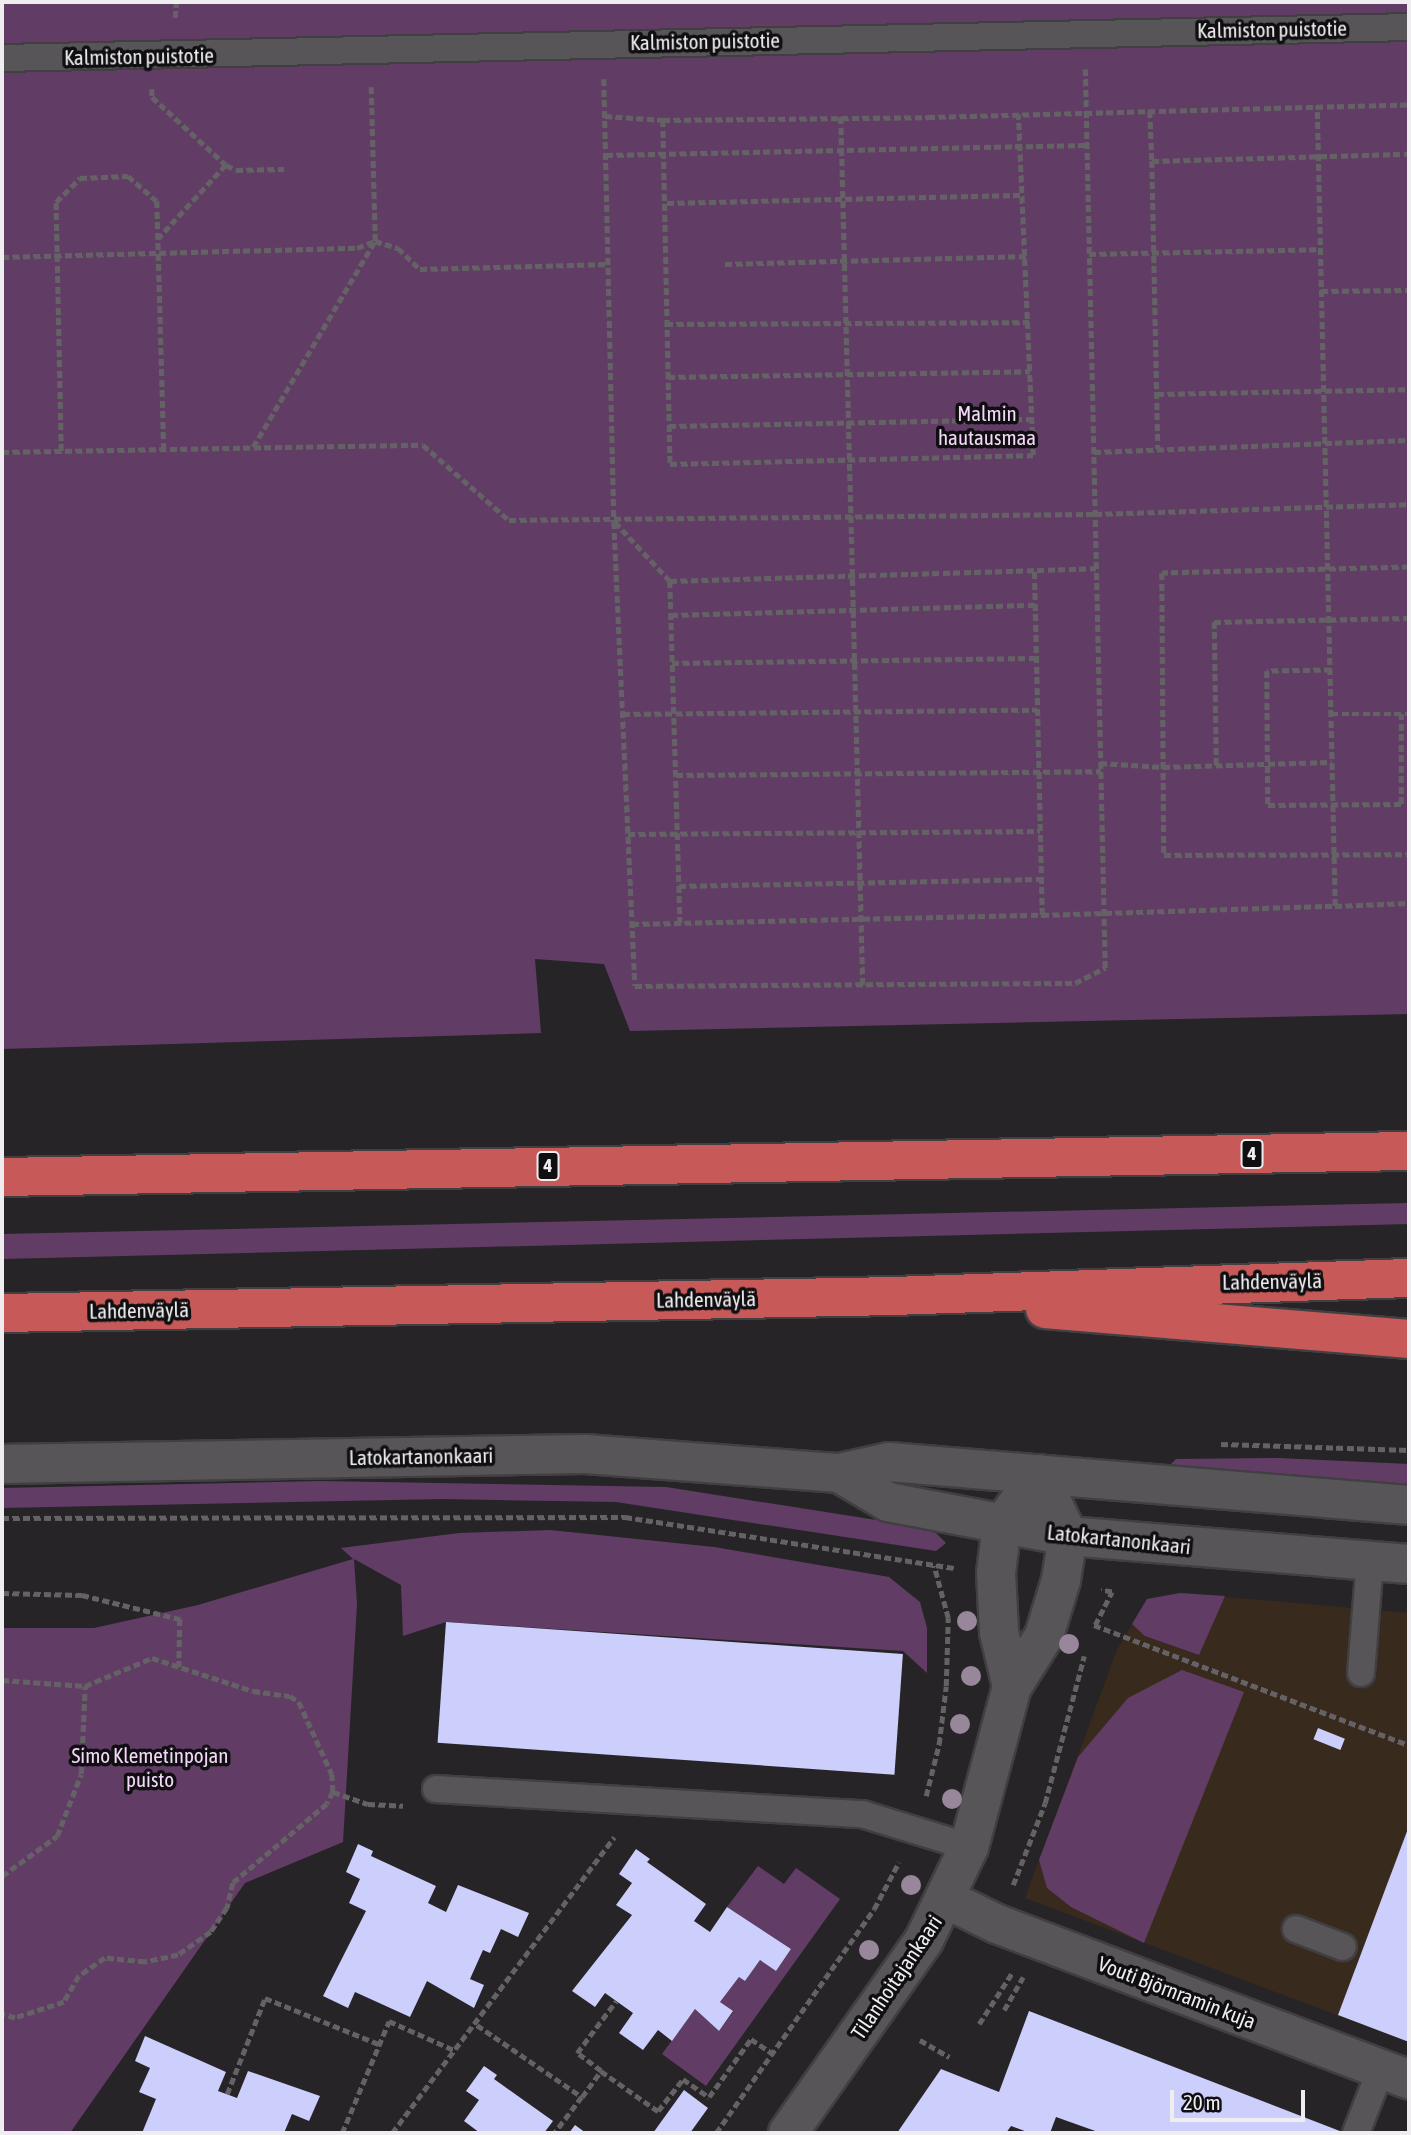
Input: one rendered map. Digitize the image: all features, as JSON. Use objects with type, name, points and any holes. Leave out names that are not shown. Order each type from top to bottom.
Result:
[{"type":"highway","name":"4","points":[[2,1177],[1409,1151]]},
{"type":"highway","name":"Lahdenväylä","points":[[2,1313],[893,1296],[1409,1278]]},
{"type":"highway","points":[[893,1296],[1409,1339]]},
{"type":"street","name":"Latokartanonkaari","points":[[2,1464],[585,1454],[839,1473],[889,1462],[1409,1504]]},
{"type":"street","name":"Latokartanonkaari","points":[[839,1473],[888,1502],[1068,1536],[1409,1564]]},
{"type":"street","name":"Tilanhoitajankaari","points":[[1012,1687],[999,1632],[996,1573],[1002,1525],[1039,1474]]},
{"type":"street","points":[[1039,1474],[1068,1536]]},
{"type":"street","name":"Tilanhoitajankaari","points":[[788,2133],[924,1940],[946,1899],[969,1847],[1012,1687],[1044,1636],[1068,1536]]},
{"type":"street","name":"Vouti Björnramin kuja","points":[[946,1899],[997,1924],[1395,2075]]},
{"type":"lane","name":"Kalmiston puistotie","points":[[2,58],[1084,32],[1409,27]]},
{"type":"lane","points":[[1361,1673],[1370,1560]]},
{"type":"lane","points":[[436,1789],[862,1814],[916,1828],[969,1847]]},
{"type":"lane","points":[[1296,1929],[1343,1947]]},
{"type":"lane","points":[[1356,2133],[1395,2075]]},
{"type":"path","points":[[603,43],[614,522],[635,986],[1075,983],[1105,968],[1084,32]]},
{"type":"path","points":[[252,448],[375,241],[371,50]]},
{"type":"path","points":[[151,55],[152,97],[226,166],[236,170],[284,169]]},
{"type":"path","points":[[605,116],[663,120],[1409,104]]},
{"type":"path","points":[[1317,106],[1335,906]]},
{"type":"path","points":[[1150,111],[1158,449]]},
{"type":"path","points":[[663,120],[667,203],[666,324],[670,464],[1033,455],[1023,147],[1018,114]]},
{"type":"path","points":[[841,117],[855,575],[863,985]]},
{"type":"path","points":[[606,155],[1086,145]]},
{"type":"path","points":[[1152,161],[1409,154]]},
{"type":"path","points":[[157,239],[226,166]]},
{"type":"path","points":[[61,451],[56,202],[80,178],[128,176],[157,201],[164,449]]},
{"type":"path","points":[[667,203],[1024,195]]},
{"type":"path","points":[[2,257],[357,248],[375,241],[397,248],[420,269],[609,264]]},
{"type":"path","points":[[1089,254],[1320,249]]},
{"type":"path","points":[[725,264],[1027,256]]},
{"type":"path","points":[[1321,291],[1409,290]]},
{"type":"path","points":[[666,324],[1029,322]]},
{"type":"path","points":[[668,377],[1030,371]]},
{"type":"path","points":[[1157,394],[1409,389]]},
{"type":"path","points":[[669,426],[1032,419]]},
{"type":"path","points":[[1094,452],[1409,440]]},
{"type":"path","points":[[2,452],[423,445],[509,520],[614,522],[1095,514],[1409,504]]},
{"type":"path","points":[[614,522],[670,581],[680,923]]},
{"type":"path","points":[[1409,567],[1162,573],[1164,855],[1334,857],[1409,854]]},
{"type":"path","points":[[670,581],[1096,568]]},
{"type":"path","points":[[1034,570],[1042,915]]},
{"type":"path","points":[[671,615],[1035,605]]},
{"type":"path","points":[[1216,765],[1214,622],[1409,618]]},
{"type":"path","points":[[672,663],[1036,658]]},
{"type":"path","points":[[1331,670],[1267,671],[1268,805],[1401,804],[1401,714]]},
{"type":"path","points":[[623,715],[1037,710]]},
{"type":"path","points":[[1331,714],[1409,714]]},
{"type":"path","points":[[1100,763],[1163,767],[1332,762]]},
{"type":"path","points":[[676,775],[1101,771]]},
{"type":"path","points":[[628,834],[1040,831]]},
{"type":"path","points":[[679,886],[1041,879]]},
{"type":"path","points":[[632,924],[1409,903]]},
{"type":"path","points":[[1218,1444],[1409,1450]]},
{"type":"path","points":[[2,1518],[625,1517],[934,1566],[948,1618],[946,1686],[939,1744],[916,1828],[874,1909],[716,2133]]},
{"type":"path","points":[[1091,1635],[1112,1592]]},
{"type":"path","points":[[2,1593],[82,1595],[180,1619],[178,1667]]},
{"type":"path","points":[[1094,1625],[1409,1745]]},
{"type":"path","points":[[1011,1889],[1045,1803],[1088,1644]]},
{"type":"path","points":[[2,1680],[85,1686],[152,1658],[299,1702],[332,1774],[333,1792],[327,1804],[233,1883],[227,1909],[211,1932],[178,1955],[145,1962],[105,1958],[79,1976],[64,2002],[15,2018],[2,2014]]},
{"type":"path","points":[[2,1876],[57,1836],[81,1774],[85,1686]]},
{"type":"path","points":[[333,1792],[368,1804]]},
{"type":"path","points":[[392,2133],[477,2025],[618,1832]]},
{"type":"path","points":[[979,2024],[1014,1969]]},
{"type":"path","points":[[1004,2010],[1025,1973]]},
{"type":"path","points":[[227,2094],[265,1998],[379,2044]]},
{"type":"path","points":[[616,2001],[577,2053],[659,2111],[683,2078],[709,2097],[751,2039],[772,2053]]},
{"type":"path","points":[[342,2133],[389,2021],[456,2051]]},
{"type":"path","points":[[477,2025],[582,2097]]},
{"type":"path","points":[[920,2040],[949,2057]]},
{"type":"path","points":[[555,2133],[601,2071]]},
{"type":"shaded area","points":[[1180,1593],[1409,1613],[1409,2042],[1025,1898],[1117,1650],[1147,1599]]},
{"type":"green space","name":"Malmin hautausmaa","points":[[2,2],[1409,2],[1409,1014],[630,1031],[604,964],[535,959],[541,1033],[2,1049]]},
{"type":"green space","points":[[1409,1203],[1409,1224],[2,1259],[2,1234]]},
{"type":"green space","points":[[1278,1458],[1409,1464],[1409,1488],[1169,1466],[1176,1459]]},
{"type":"green space","points":[[319,1481],[666,1487],[908,1525],[936,1533],[946,1543],[936,1551],[616,1502],[442,1499],[2,1508],[2,1488]]},
{"type":"green space","name":"Simo Klemetinpojan puisto","points":[[550,1530],[714,1547],[889,1577],[920,1602],[927,1628],[927,1673],[903,1651],[446,1622],[403,1636],[401,1585],[354,1559],[357,1604],[343,1842],[245,1883],[70,2133],[2,2133],[2,1628],[94,1628],[198,1605],[353,1559],[341,1548],[459,1533]]},
{"type":"green space","points":[[1180,1593],[1225,1596],[1199,1655],[1145,1636],[1132,1624],[1147,1599]]},
{"type":"green space","points":[[1182,1670],[1244,1692],[1144,1943],[1071,1907],[1047,1888],[1039,1860],[1078,1757],[1128,1698]]},
{"type":"green space","points":[[758,1866],[784,1884],[796,1868],[840,1899],[706,2086],[662,2054],[695,2009],[719,2031],[733,2012],[720,2002],[739,1977],[745,1981],[760,1960],[776,1971],[791,1949],[727,1907]]},
{"type":"building","points":[[446,1622],[903,1654],[894,1775],[438,1743]]},
{"type":"building","points":[[1318,1728],[1345,1739],[1340,1750],[1314,1739]]},
{"type":"building","points":[[1409,1826],[1409,2042],[1338,2015]]},
{"type":"building","points":[[358,1844],[373,1851],[371,1856],[436,1886],[428,1903],[446,1912],[458,1885],[529,1913],[518,1937],[501,1929],[490,1953],[483,1950],[470,1979],[484,1985],[474,2008],[427,1981],[410,2017],[355,1992],[348,2008],[323,1996],[366,1911],[349,1903],[360,1879],[346,1872]]},
{"type":"building","points":[[636,1849],[650,1859],[647,1862],[706,1904],[694,1921],[710,1932],[727,1907],[791,1949],[776,1971],[760,1960],[745,1981],[739,1977],[720,2002],[733,2011],[719,2031],[695,2009],[672,2041],[658,2030],[643,2050],[619,2033],[633,2013],[605,1993],[595,2007],[572,1991],[632,1915],[616,1905],[632,1883],[619,1874]]},
{"type":"building","points":[[1029,2011],[1345,2133],[1101,2133],[1056,2117],[1050,2133],[1030,2133],[1011,2126],[1006,2133],[897,2133],[941,2069],[999,2092]]},
{"type":"building","points":[[145,2036],[226,2072],[218,2091],[237,2098],[248,2071],[320,2096],[309,2121],[292,2114],[284,2133],[142,2133],[156,2099],[139,2092],[150,2068],[135,2061]]},
{"type":"building","points":[[484,2066],[497,2075],[494,2079],[553,2121],[544,2133],[480,2133],[464,2121],[479,2100],[466,2091]]},
{"type":"building","points":[[684,2090],[708,2108],[690,2133],[653,2133]]},
{"type":"building","points":[[575,2125],[586,2133],[569,2133]]}]
